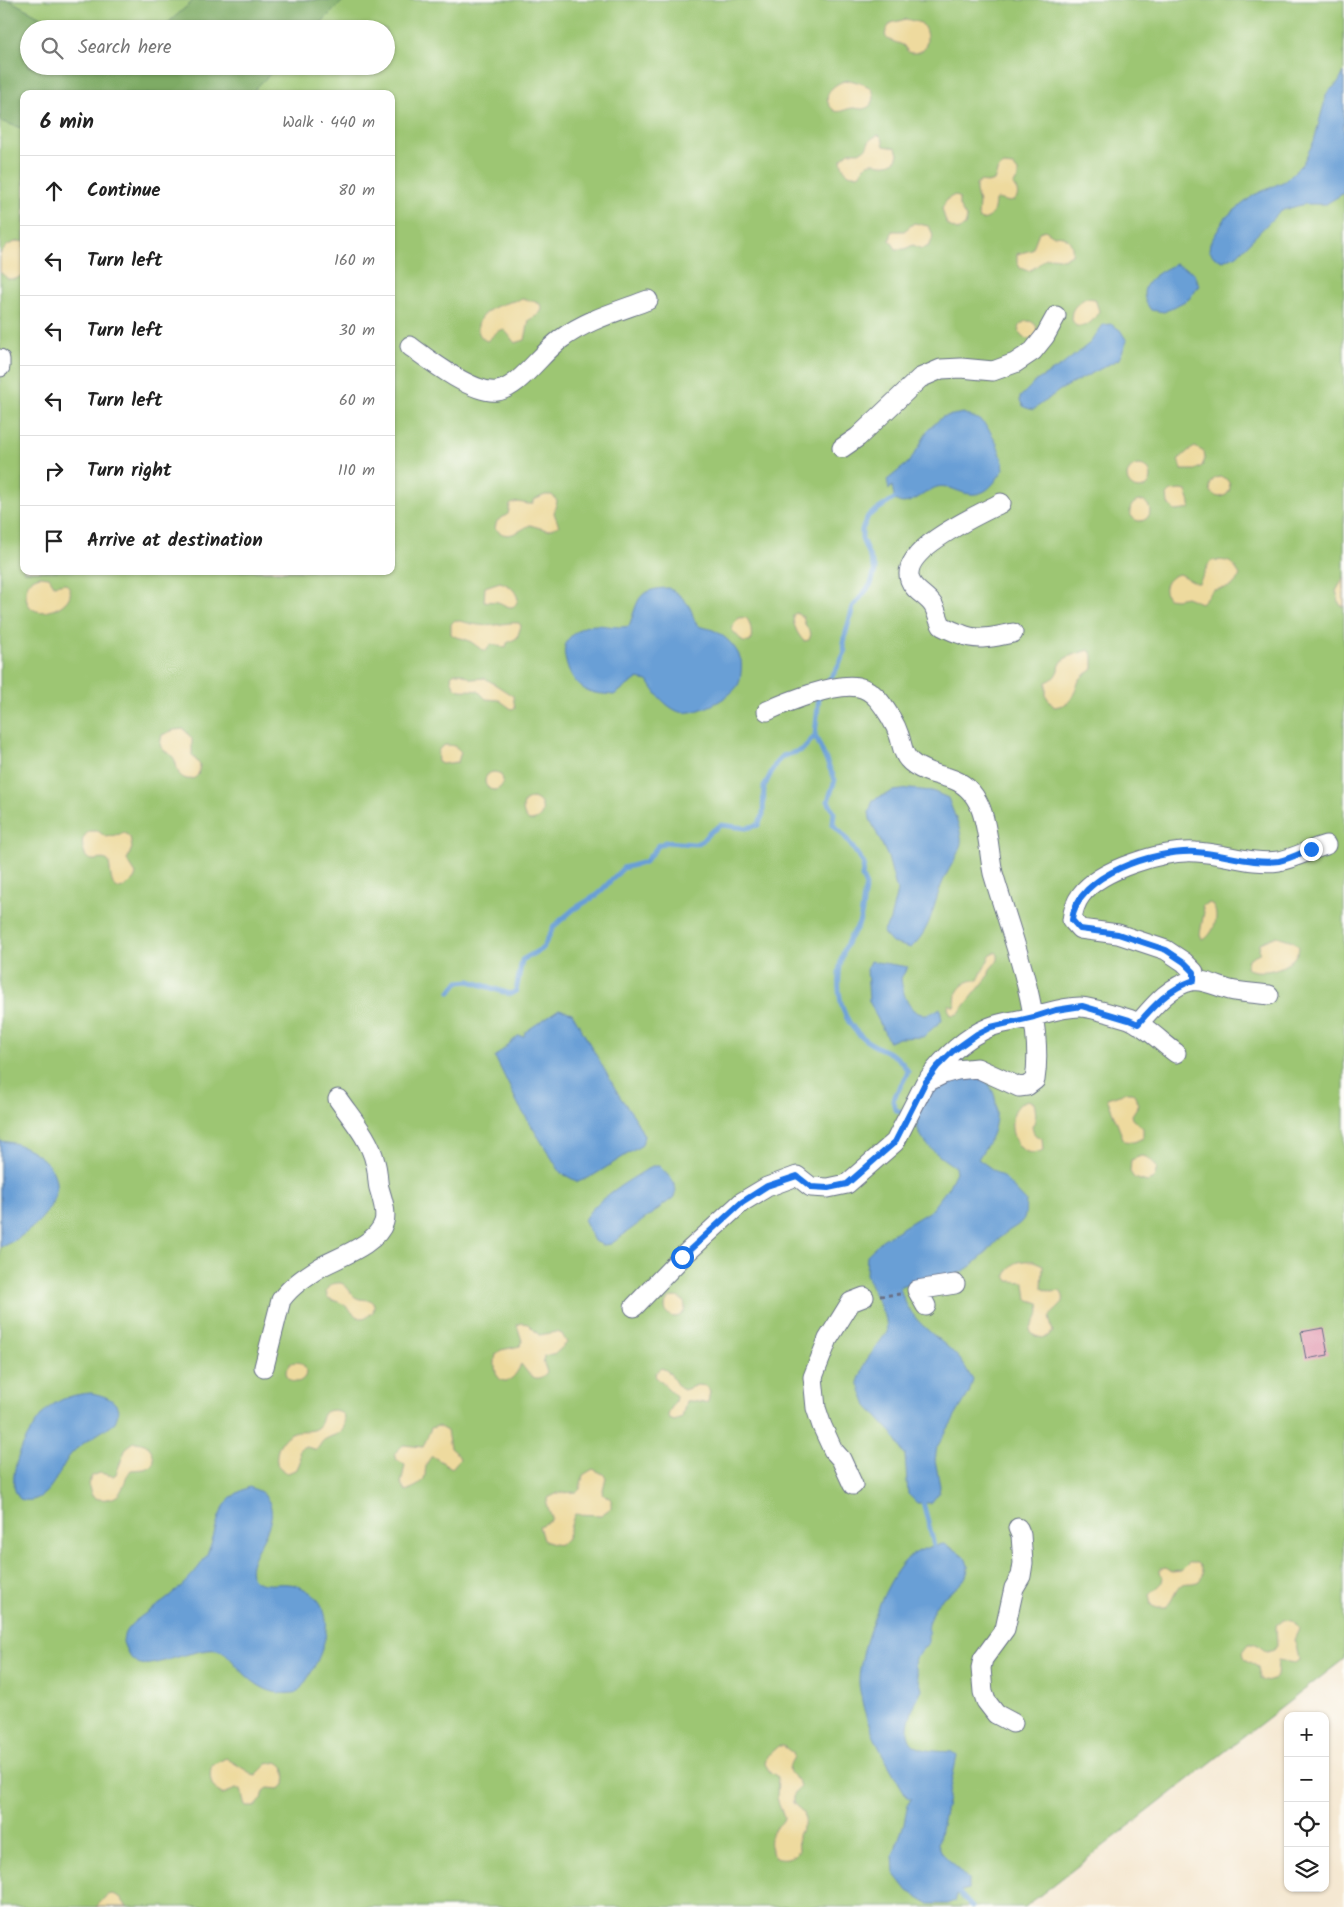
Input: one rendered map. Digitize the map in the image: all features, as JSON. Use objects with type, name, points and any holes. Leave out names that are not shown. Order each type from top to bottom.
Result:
[{"type":"lane","points":[[410,346],[468,384],[485,391],[497,391],[516,382],[559,340],[572,331],[648,300]]},
{"type":"lane","points":[[842,448],[858,437],[920,378],[941,369],[961,368],[973,371],[993,371],[1015,363],[1033,352],[1056,316]]},
{"type":"lane","points":[[0,359],[0,367]]},
{"type":"lane","points":[[1001,502],[934,540],[910,567],[909,577],[913,586],[933,605],[942,626],[974,638],[990,638],[1013,632]]},
{"type":"lane","points":[[766,711],[815,693],[836,688],[858,687],[876,696],[885,709],[899,732],[904,754],[909,761],[920,768],[956,780],[966,787],[983,813],[993,873],[1034,1017],[1038,1063],[1035,1080],[1027,1086],[1020,1088],[992,1073],[977,1068],[957,1070],[943,1074],[925,1083]]},
{"type":"lane","points":[[1194,980],[1194,972],[1184,962],[1166,950],[1118,934],[1080,929],[1072,920],[1073,910],[1081,895],[1106,875],[1151,857],[1195,852],[1264,861],[1280,861],[1326,845]]},
{"type":"lane","points":[[1138,1024],[1152,1008],[1177,986],[1194,980],[1211,983],[1230,990],[1269,995]]},
{"type":"lane","points":[[634,1307],[682,1257],[742,1202],[767,1186],[797,1176],[811,1187],[828,1188],[847,1184],[895,1142],[925,1083],[937,1067],[953,1051],[977,1034],[991,1027],[1056,1010],[1082,1006],[1138,1024],[1176,1053]]},
{"type":"lane","points":[[264,1367],[281,1300],[287,1291],[321,1268],[362,1246],[379,1231],[384,1222],[385,1215],[377,1182],[375,1161],[363,1135],[338,1099]]},
{"type":"lane","points":[[926,1306],[917,1290],[955,1284]]},
{"type":"lane","points":[[852,1485],[841,1459],[833,1450],[822,1426],[813,1394],[813,1377],[828,1338],[851,1302],[864,1297]]},
{"type":"lane","points":[[1013,1723],[996,1714],[986,1701],[982,1692],[981,1668],[982,1659],[1005,1629],[1014,1588],[1021,1576],[1023,1563],[1021,1535],[1018,1528]]},
{"type":"path","points":[[864,1297],[902,1294]]},
{"type":"green space","points":[[0,0],[1344,0],[1344,1659],[1025,1907],[0,1907]]},
{"type":"green space","points":[[0,0],[9,0],[47,20],[20,20],[20,75],[269,75],[254,90],[20,90],[20,128],[0,121]]},
{"type":"green space","points":[[194,0],[344,0],[324,20],[171,20]]},
{"type":"sand","points":[[906,19],[921,23],[926,32],[927,42],[923,50],[919,52],[909,52],[901,44],[886,37],[885,34],[891,23]]},
{"type":"sand","points":[[850,80],[872,90],[874,97],[872,104],[861,109],[851,108],[835,111],[828,101],[830,91],[838,83]]},
{"type":"sand","points":[[879,135],[884,146],[896,148],[898,154],[896,160],[885,164],[868,164],[860,174],[856,175],[846,172],[841,159],[849,152],[864,150],[872,139]]},
{"type":"sand","points":[[1004,165],[1013,166],[1018,172],[1018,178],[1013,185],[1018,195],[1016,199],[1010,202],[997,199],[990,216],[981,220],[978,217],[979,202],[976,185],[981,181],[987,183],[994,181],[998,169]]},
{"type":"sand","points":[[955,195],[959,198],[959,206],[967,219],[965,226],[957,230],[947,225],[942,209],[947,199]]},
{"type":"sand","points":[[914,223],[928,226],[930,229],[933,236],[929,246],[922,249],[913,245],[905,249],[896,249],[890,240],[892,231],[904,231]]},
{"type":"sand","points":[[1045,230],[1054,236],[1065,237],[1072,246],[1072,254],[1063,259],[1046,258],[1028,271],[1020,268],[1017,262],[1017,254],[1032,250],[1039,232]]},
{"type":"sand","points":[[20,241],[20,276],[16,279],[8,279],[0,272],[0,254],[8,245]]},
{"type":"sand","points":[[1086,298],[1095,299],[1099,311],[1090,323],[1084,326],[1076,326],[1072,318],[1073,310]]},
{"type":"sand","points":[[523,299],[540,304],[542,310],[538,315],[529,320],[525,340],[515,343],[502,330],[487,341],[482,338],[478,330],[478,323],[487,312],[509,302]]},
{"type":"sand","points":[[1028,321],[1034,324],[1037,330],[1034,336],[1028,339],[1022,336],[1019,330],[1022,324]]},
{"type":"sand","points":[[1195,447],[1204,452],[1205,459],[1202,466],[1195,470],[1182,470],[1178,460]]},
{"type":"sand","points":[[1139,465],[1148,468],[1151,477],[1148,486],[1139,489],[1130,486],[1127,477],[1130,468]]},
{"type":"sand","points":[[1220,477],[1227,480],[1230,487],[1227,494],[1220,497],[1213,494],[1210,487],[1213,480]]},
{"type":"sand","points":[[1171,491],[1186,491],[1190,508],[1175,511],[1168,504],[1167,495]]},
{"type":"sand","points":[[545,495],[552,495],[557,501],[554,513],[559,526],[547,530],[530,525],[508,535],[499,532],[495,528],[497,521],[508,514],[510,505],[513,503],[532,504],[534,500]]},
{"type":"sand","points":[[1136,501],[1144,501],[1150,507],[1150,515],[1144,521],[1136,521],[1130,515],[1130,507]]},
{"type":"sand","points":[[1212,560],[1226,561],[1234,566],[1240,575],[1232,586],[1213,590],[1201,603],[1186,597],[1168,598],[1165,586],[1172,577],[1179,574],[1199,583]]},
{"type":"sand","points":[[40,576],[49,577],[54,585],[65,583],[70,590],[69,598],[63,605],[54,610],[44,612],[35,610],[28,604],[27,586],[34,578]]},
{"type":"sand","points":[[1344,577],[1344,607],[1340,605],[1336,591]]},
{"type":"sand","points":[[500,582],[509,586],[515,593],[518,599],[514,606],[510,607],[498,602],[484,601],[485,587]]},
{"type":"sand","points":[[796,613],[803,617],[811,634],[809,640],[804,641],[796,629],[793,615]]},
{"type":"sand","points":[[738,618],[746,618],[749,622],[750,642],[743,642],[732,630]]},
{"type":"sand","points":[[455,620],[479,625],[519,623],[521,626],[517,638],[507,643],[506,648],[491,644],[486,651],[470,641],[451,634],[451,624]]},
{"type":"sand","points":[[1089,650],[1093,656],[1093,669],[1080,679],[1070,701],[1061,706],[1054,707],[1046,696],[1046,682],[1054,677],[1066,658]]},
{"type":"sand","points":[[455,673],[461,673],[472,679],[485,678],[513,696],[515,708],[513,710],[499,700],[486,699],[478,691],[457,689],[452,682],[451,676]]},
{"type":"sand","points":[[184,729],[192,739],[192,755],[200,765],[198,775],[190,779],[180,775],[172,756],[160,745],[162,735],[174,730]]},
{"type":"sand","points":[[446,745],[454,746],[461,752],[458,762],[442,764],[438,762],[438,751]]},
{"type":"sand","points":[[490,772],[498,772],[503,777],[501,788],[490,790],[485,785],[485,777]]},
{"type":"sand","points":[[531,798],[540,802],[542,810],[539,818],[529,821],[524,815],[523,807],[524,802]]},
{"type":"sand","points":[[90,831],[98,831],[106,837],[125,833],[130,837],[132,848],[127,860],[136,874],[134,880],[122,888],[117,888],[112,880],[108,861],[103,859],[92,860],[86,857],[83,839]]},
{"type":"sand","points":[[1209,903],[1214,908],[1216,918],[1211,932],[1205,939],[1202,939],[1200,934],[1204,912],[1202,906]]},
{"type":"sand","points":[[1277,936],[1293,941],[1299,947],[1297,954],[1292,960],[1269,971],[1253,971],[1246,968],[1248,959],[1261,952],[1259,950],[1260,943]]},
{"type":"sand","points":[[996,952],[998,960],[990,969],[988,977],[958,1014],[951,1015],[948,1008],[949,1004],[954,1007],[959,989],[968,982],[978,980],[990,956]]},
{"type":"sand","points":[[1126,1092],[1134,1094],[1139,1104],[1132,1115],[1133,1119],[1143,1128],[1143,1138],[1134,1142],[1124,1141],[1107,1098]]},
{"type":"sand","points":[[1028,1100],[1034,1103],[1036,1115],[1032,1129],[1035,1134],[1042,1138],[1043,1150],[1032,1153],[1024,1150],[1017,1143],[1013,1134],[1012,1124],[1014,1113],[1019,1105]]},
{"type":"sand","points":[[1141,1156],[1150,1160],[1157,1168],[1154,1179],[1147,1182],[1134,1178],[1130,1172],[1131,1160]]},
{"type":"sand","points":[[1034,1261],[1043,1265],[1042,1288],[1050,1292],[1060,1291],[1063,1295],[1060,1306],[1049,1317],[1053,1332],[1045,1338],[1034,1335],[1030,1330],[1040,1312],[1039,1303],[1027,1299],[1024,1282],[1009,1281],[1006,1276],[1010,1268],[1016,1263]]},
{"type":"sand","points":[[341,1283],[358,1299],[372,1301],[374,1306],[373,1312],[368,1316],[360,1318],[343,1304],[328,1298],[326,1292],[328,1287]]},
{"type":"sand","points":[[671,1297],[679,1297],[685,1303],[685,1311],[679,1317],[671,1317],[665,1311],[665,1303]]},
{"type":"sand","points":[[522,1323],[528,1324],[539,1335],[557,1332],[562,1334],[567,1343],[556,1353],[544,1356],[543,1361],[547,1372],[543,1376],[539,1378],[532,1377],[521,1364],[517,1373],[512,1378],[507,1381],[502,1380],[496,1372],[496,1354],[501,1350],[520,1346],[522,1341],[517,1325]]},
{"type":"sand","points":[[296,1362],[303,1365],[306,1372],[303,1379],[296,1382],[289,1379],[286,1372],[289,1365]]},
{"type":"sand","points":[[661,1368],[669,1372],[680,1388],[684,1390],[697,1385],[707,1386],[710,1391],[708,1402],[686,1401],[682,1418],[674,1421],[668,1418],[676,1396],[655,1376],[656,1372]]},
{"type":"sand","points":[[335,1410],[343,1414],[343,1430],[324,1440],[317,1449],[301,1448],[299,1450],[300,1462],[297,1469],[288,1473],[281,1469],[278,1466],[277,1453],[283,1440],[294,1432],[317,1428],[324,1413]]},
{"type":"sand","points":[[438,1426],[447,1431],[450,1448],[460,1459],[452,1468],[432,1456],[426,1467],[424,1479],[415,1487],[406,1491],[401,1484],[405,1465],[396,1459],[394,1454],[403,1445],[423,1447],[431,1428]]},
{"type":"sand","points":[[134,1442],[148,1446],[154,1460],[152,1466],[131,1470],[120,1492],[113,1498],[97,1499],[92,1496],[88,1484],[92,1476],[100,1473],[113,1476],[116,1474],[126,1448]]},
{"type":"sand","points":[[593,1469],[606,1477],[602,1494],[611,1499],[611,1508],[601,1515],[575,1514],[564,1542],[552,1544],[543,1540],[539,1526],[550,1521],[552,1518],[546,1504],[548,1498],[558,1493],[577,1492],[580,1489],[583,1475]]},
{"type":"sand","points":[[1189,1563],[1197,1563],[1201,1567],[1201,1579],[1194,1583],[1180,1586],[1166,1607],[1154,1607],[1151,1605],[1149,1595],[1162,1582],[1163,1577],[1159,1573],[1161,1569],[1166,1568],[1172,1572],[1181,1571]]},
{"type":"sand","points":[[1285,1619],[1293,1620],[1299,1629],[1294,1640],[1299,1660],[1295,1663],[1278,1660],[1277,1675],[1267,1682],[1260,1679],[1258,1667],[1244,1659],[1242,1653],[1249,1644],[1256,1644],[1267,1652],[1274,1650],[1277,1646],[1276,1626]]},
{"type":"sand","points":[[778,1746],[783,1746],[793,1753],[794,1757],[789,1768],[800,1786],[793,1797],[793,1803],[804,1813],[805,1817],[798,1835],[799,1850],[791,1857],[786,1858],[776,1857],[770,1844],[772,1833],[784,1818],[777,1798],[778,1777],[770,1772],[765,1764],[767,1756]]},
{"type":"sand","points":[[226,1758],[256,1775],[267,1764],[277,1762],[283,1766],[285,1771],[285,1785],[279,1789],[268,1788],[264,1791],[262,1799],[256,1806],[246,1806],[241,1789],[223,1794],[213,1786],[210,1774],[212,1765]]},
{"type":"sand","points":[[113,1894],[120,1897],[127,1907],[96,1907],[107,1895]]},
{"type":"water","points":[[1344,72],[1344,193],[1326,204],[1304,204],[1280,211],[1237,255],[1223,261],[1214,257],[1209,250],[1210,243],[1226,217],[1254,195],[1285,181],[1303,163],[1314,141],[1327,93],[1339,82]]},
{"type":"water","points":[[1175,264],[1193,272],[1199,285],[1189,299],[1164,312],[1151,310],[1146,302],[1145,288],[1154,277]]},
{"type":"water","points":[[1111,324],[1120,330],[1127,341],[1119,359],[1060,390],[1033,410],[1024,407],[1020,397],[1036,381],[1061,366],[1090,343],[1103,325]]},
{"type":"water","points":[[963,413],[982,422],[997,444],[1004,469],[995,482],[983,492],[976,494],[964,493],[942,486],[905,503],[895,500],[892,486],[889,490],[887,480],[908,463],[927,431],[942,417]]},
{"type":"water","points":[[668,588],[686,602],[698,625],[721,635],[730,642],[736,651],[741,660],[741,668],[740,681],[735,689],[729,695],[711,705],[692,712],[684,712],[677,711],[664,702],[648,681],[637,679],[614,695],[591,692],[578,684],[573,678],[565,659],[565,646],[571,636],[586,626],[629,626],[637,603],[644,594]]},
{"type":"water","points":[[910,789],[932,791],[948,798],[961,838],[955,859],[943,881],[927,926],[918,941],[911,948],[892,943],[883,933],[890,920],[897,891],[888,857],[870,819],[869,812],[873,800],[893,791]]},
{"type":"water","points":[[870,961],[908,967],[901,978],[904,995],[908,1002],[917,1012],[924,1014],[931,1013],[940,1008],[942,1020],[923,1037],[899,1038],[889,1042],[869,1001],[867,968]]},
{"type":"water","points":[[559,1009],[572,1013],[644,1136],[642,1145],[594,1175],[578,1182],[561,1173],[519,1106],[495,1057],[518,1036],[524,1036],[525,1032]]},
{"type":"water","points":[[959,1075],[969,1075],[985,1081],[993,1092],[996,1105],[995,1126],[990,1139],[978,1159],[1003,1177],[1026,1201],[1025,1214],[1021,1222],[1005,1234],[971,1266],[948,1277],[918,1281],[900,1287],[909,1309],[916,1318],[958,1357],[973,1380],[969,1393],[937,1447],[935,1460],[940,1486],[939,1493],[931,1503],[917,1503],[908,1494],[905,1455],[892,1433],[867,1406],[858,1382],[866,1361],[887,1332],[886,1320],[866,1274],[867,1255],[882,1240],[930,1211],[948,1188],[956,1172],[955,1167],[944,1160],[926,1143],[920,1134],[917,1114],[922,1102],[931,1090]]},
{"type":"water","points":[[0,1141],[21,1146],[39,1156],[51,1169],[56,1182],[55,1195],[49,1209],[39,1221],[27,1232],[0,1247]]},
{"type":"water","points":[[652,1166],[659,1166],[675,1185],[676,1189],[673,1198],[611,1244],[603,1245],[594,1241],[584,1220],[590,1212],[605,1197]]},
{"type":"water","points":[[91,1393],[113,1401],[118,1409],[115,1422],[71,1454],[45,1493],[38,1498],[30,1500],[20,1499],[15,1490],[16,1464],[35,1424],[43,1413],[61,1400],[70,1396]]},
{"type":"water","points":[[249,1487],[264,1494],[271,1506],[268,1528],[250,1569],[252,1577],[260,1583],[292,1584],[298,1586],[313,1595],[322,1607],[326,1621],[321,1651],[315,1666],[298,1692],[279,1693],[263,1688],[248,1678],[227,1655],[217,1650],[198,1652],[153,1664],[144,1664],[132,1659],[123,1642],[129,1627],[172,1595],[198,1568],[206,1557],[211,1545],[221,1512],[236,1494]]},
{"type":"water","points":[[944,1544],[963,1555],[967,1562],[967,1574],[960,1584],[936,1605],[928,1628],[928,1643],[915,1658],[914,1665],[922,1689],[909,1720],[908,1736],[911,1742],[921,1749],[952,1752],[957,1756],[938,1844],[942,1853],[968,1880],[968,1889],[958,1892],[955,1901],[948,1904],[930,1904],[908,1891],[894,1873],[893,1855],[911,1799],[907,1797],[875,1738],[865,1714],[859,1682],[863,1653],[868,1636],[889,1584],[906,1560],[914,1554],[929,1547]]},
{"type":"building","points":[[1323,1328],[1328,1355],[1306,1359],[1301,1332]]},
{"type":"waterway","points":[[826,683],[835,672],[845,652],[843,643],[853,607],[871,584],[875,570],[862,539],[862,530],[868,516],[895,498]]},
{"type":"waterway","points":[[819,696],[815,735],[835,780],[828,801],[834,812],[833,824],[846,838],[864,864],[862,877],[866,886],[861,918],[849,939],[840,965],[839,991],[846,1017],[853,1028],[870,1043],[893,1055],[908,1072],[893,1100],[895,1109],[904,1114]]},
{"type":"waterway","points":[[450,992],[458,982],[470,981],[510,994],[516,991],[522,960],[543,948],[554,926],[574,909],[597,895],[623,868],[645,862],[658,846],[665,842],[695,844],[702,841],[709,833],[721,825],[746,828],[758,825],[763,814],[764,787],[776,763],[783,756],[802,750],[815,736]]},
{"type":"waterway","points":[[923,1502],[934,1545]]},
{"type":"waterway","points":[[958,1892],[972,1907]]},
{"type":"route","points":[[682,1257],[742,1202],[767,1186],[797,1176],[811,1187],[828,1188],[847,1184],[895,1142],[925,1083],[937,1067],[953,1051],[977,1034],[991,1027],[1056,1010],[1082,1006],[1138,1024],[1152,1008],[1177,986],[1194,980],[1194,972],[1184,962],[1166,950],[1118,934],[1080,929],[1072,920],[1073,910],[1081,895],[1091,885],[1106,875],[1151,857],[1195,852],[1264,861],[1280,861],[1311,849]]}]
